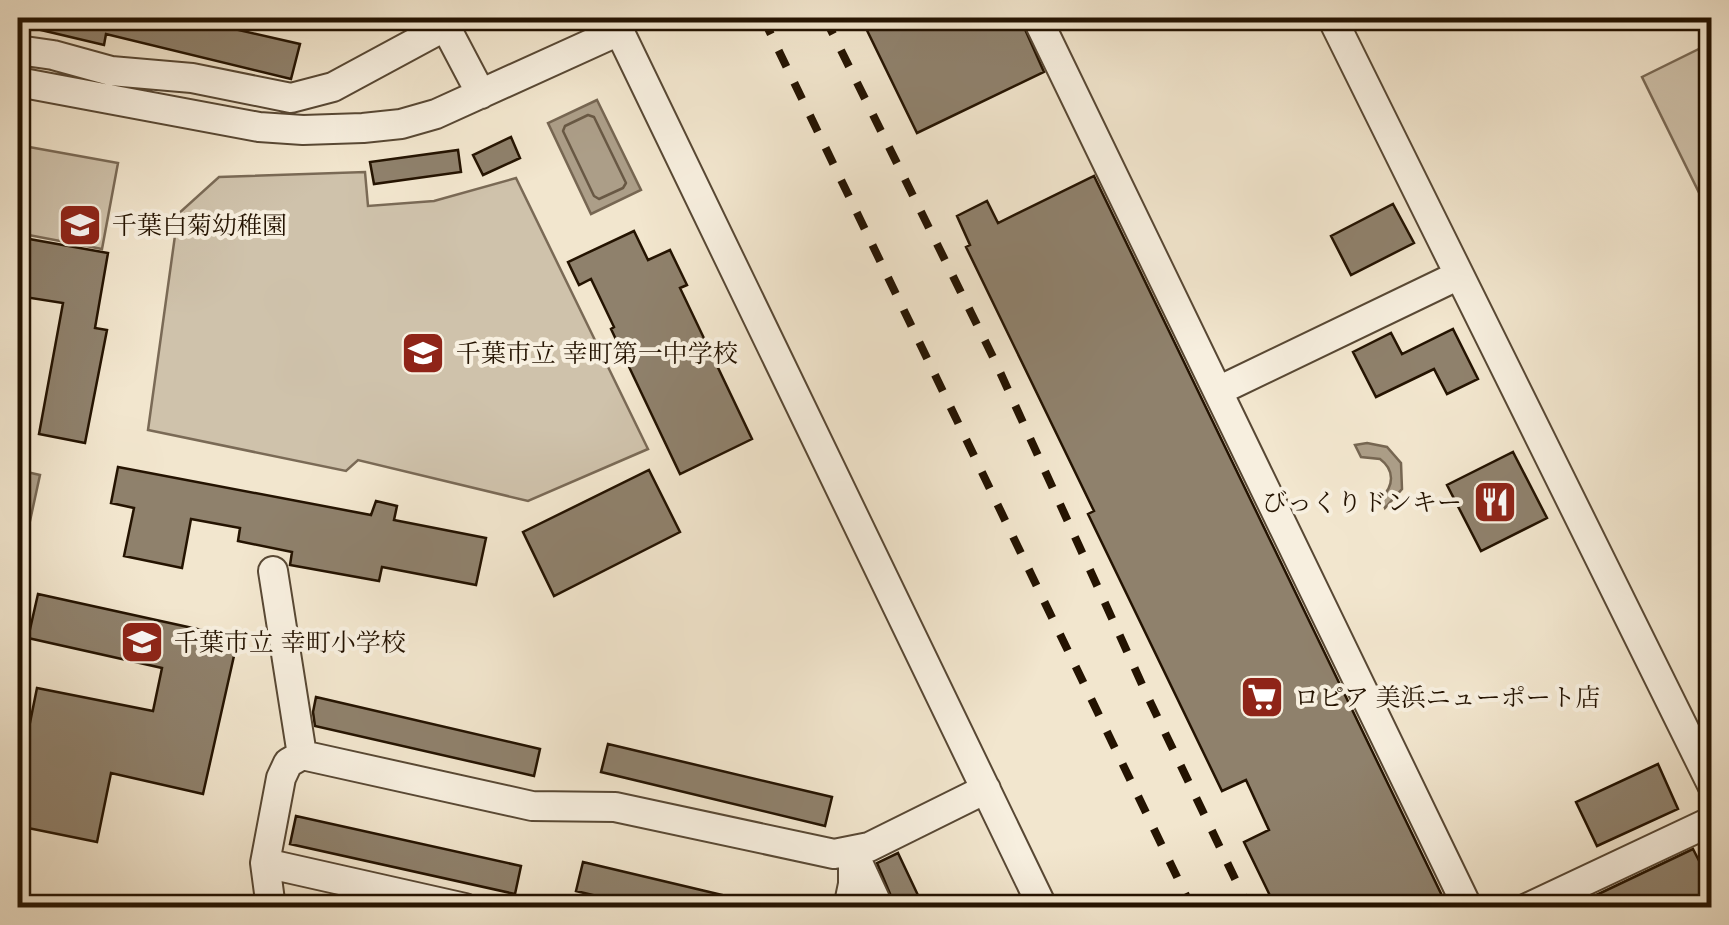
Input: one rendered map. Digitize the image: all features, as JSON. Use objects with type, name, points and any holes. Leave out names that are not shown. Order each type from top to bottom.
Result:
[{"type":"street","points":[[1332,18],[1712,785]]},
{"type":"street","points":[[1044,20],[1468,908]]},
{"type":"street","points":[[18,50],[53,54],[138,76],[192,78],[291,98],[333,87],[444,22],[480,94]]},
{"type":"street","points":[[18,82],[258,126],[303,130],[401,124],[436,114],[480,94],[616,24],[1043,908]]},
{"type":"street","points":[[1218,391],[1457,276]]},
{"type":"street","points":[[273,571],[302,755]]},
{"type":"street","points":[[271,908],[265,863],[281,778],[288,764],[302,755],[532,806],[615,806],[815,850],[853,852],[986,789]]},
{"type":"street","points":[[1526,908],[1712,822]]},
{"type":"street","points":[[848,908],[854,884],[853,852]]},
{"type":"street","points":[[853,852],[880,908]]},
{"type":"street","points":[[265,863],[465,908]]},
{"type":"shaded area","points":[[1711,43],[1711,217],[1642,77]]},
{"type":"shaded area","points":[[18,145],[118,163],[102,249],[18,233]]},
{"type":"shaded area","points":[[365,172],[368,206],[434,201],[516,178],[648,449],[528,501],[358,460],[346,471],[148,430],[178,214],[219,177]]},
{"type":"water","points":[[597,100],[641,190],[591,214],[548,123]]},
{"type":"water","points":[[1355,445],[1387,447],[1401,463],[1402,489],[1385,508],[1381,498],[1390,483],[1390,473],[1380,459],[1361,457]]},
{"type":"water","points":[[18,470],[40,475],[18,576]]},
{"type":"building","points":[[25,18],[186,18],[300,44],[291,79],[106,34],[104,45],[24,26]]},
{"type":"building","points":[[861,18],[1020,18],[1044,72],[917,133]]},
{"type":"building","points":[[511,137],[520,158],[483,175],[473,155]]},
{"type":"building","points":[[458,150],[461,172],[374,184],[370,162]]},
{"type":"building","points":[[1094,176],[1448,908],[1276,908],[1244,842],[1269,830],[1246,780],[1222,791],[1088,514],[1094,511],[966,247],[970,245],[957,216],[987,201],[998,223]]},
{"type":"building","points":[[1393,204],[1414,243],[1351,275],[1331,236]]},
{"type":"building","points":[[634,231],[648,260],[670,250],[687,285],[680,288],[752,439],[680,474],[591,279],[579,285],[568,262]]},
{"type":"building","points":[[18,237],[108,253],[95,328],[107,330],[85,443],[39,434],[63,303],[18,296]]},
{"type":"building","points":[[1453,329],[1478,379],[1447,394],[1434,369],[1376,397],[1353,352],[1391,333],[1402,354]]},
{"type":"building","points":[[1513,452],[1547,518],[1481,551],[1447,485]]},
{"type":"building","points":[[118,467],[371,515],[376,501],[397,506],[394,520],[486,538],[476,585],[382,567],[379,581],[290,565],[292,552],[238,541],[240,528],[191,519],[182,568],[124,556],[134,508],[111,503]]},
{"type":"building","points":[[649,470],[680,532],[554,596],[523,532]]},
{"type":"building","points":[[38,594],[238,638],[203,794],[111,773],[97,842],[18,826],[18,782],[37,688],[153,711],[162,668],[28,638]]},
{"type":"building","points":[[316,697],[540,749],[534,776],[315,726]]},
{"type":"building","points":[[608,744],[832,797],[825,826],[601,772]]},
{"type":"building","points":[[1658,764],[1678,809],[1597,846],[1576,802]]},
{"type":"building","points":[[296,816],[521,866],[515,894],[290,844]]},
{"type":"building","points":[[1693,849],[1712,886],[1712,908],[1569,908]]},
{"type":"building","points":[[898,853],[924,908],[896,908],[877,863]]},
{"type":"building","points":[[583,862],[739,899],[738,908],[647,908],[576,891]]},
{"type":"railway","points":[[763,18],[1192,908]]},
{"type":"railway","points":[[825,18],[995,361],[1249,908]]},
{"type":"place","name":"千葉白菊幼稚園","points":[[80,225]]},
{"type":"place","name":"千葉市立 幸町第一中学校","points":[[423,353]]},
{"type":"place","name":"びっくりドンキー","points":[[1495,502]]},
{"type":"place","name":"千葉市立 幸町小学校","points":[[142,642]]},
{"type":"place","name":"ロピア 美浜ニューポート店","points":[[1262,697]]}]
